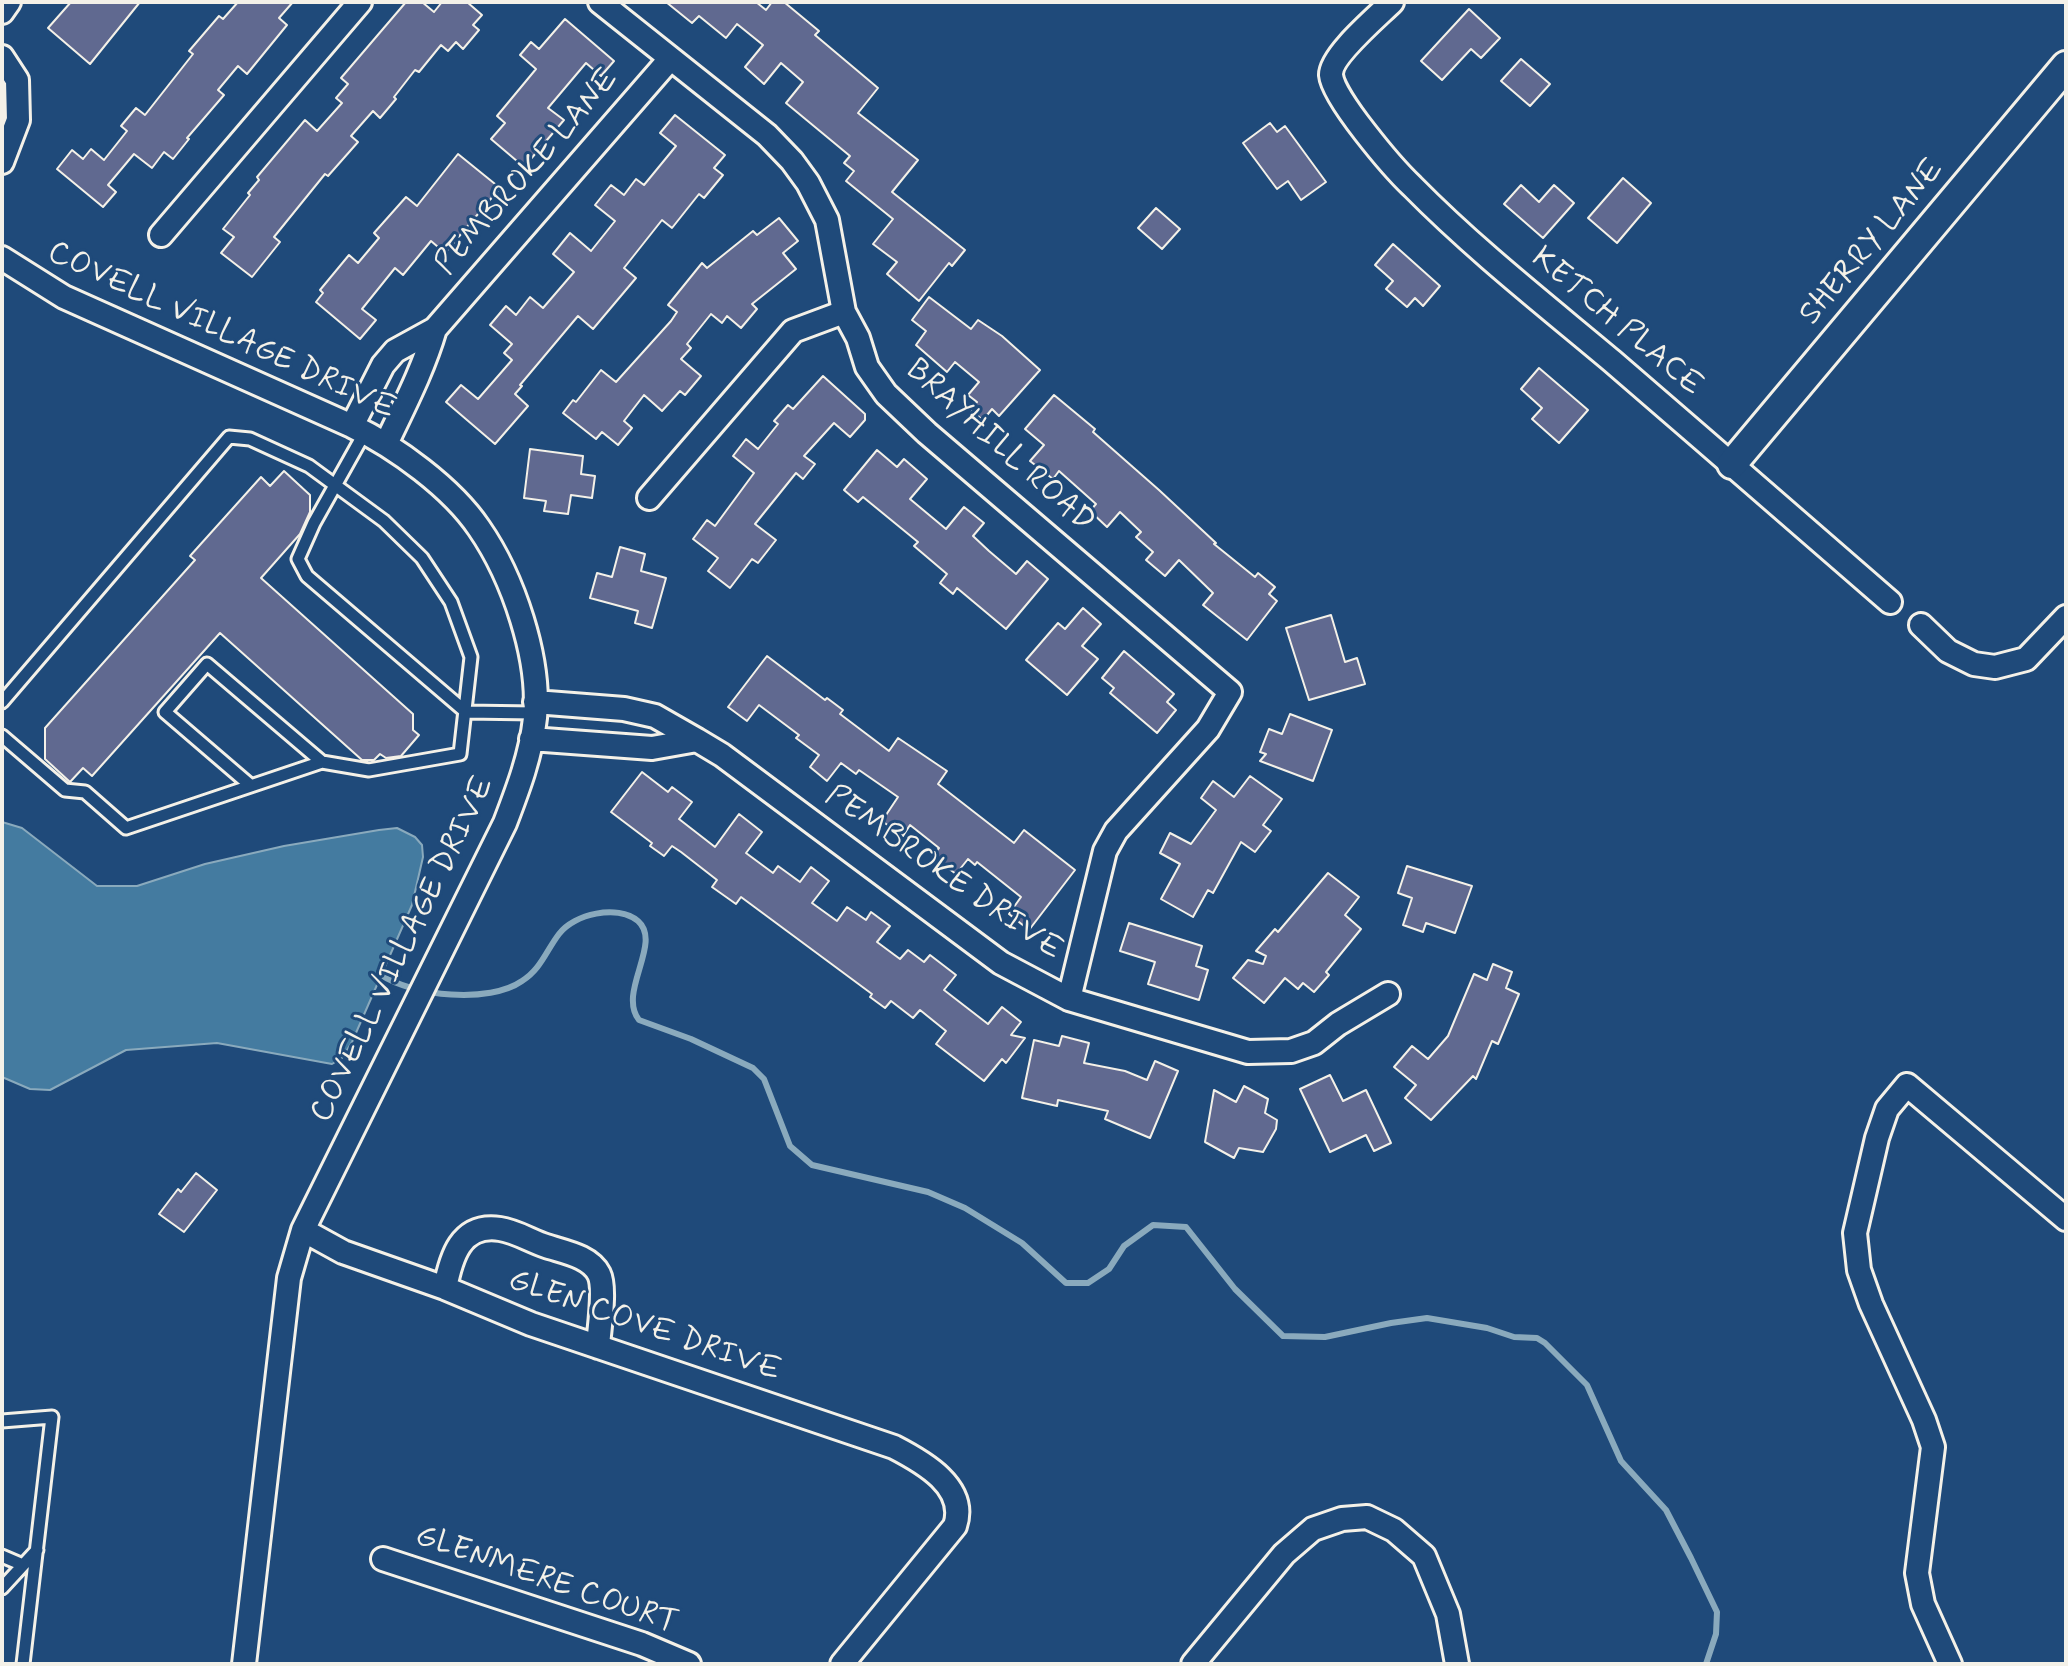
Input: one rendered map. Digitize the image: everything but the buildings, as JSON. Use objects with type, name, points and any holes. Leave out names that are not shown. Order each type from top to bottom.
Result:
[{"type":"street","points":[[2,12],[9,2]]},
{"type":"street","points":[[161,235],[360,2]]},
{"type":"street","name":"BRAYHILL ROAD","points":[[600,2],[767,135],[808,183],[827,220],[844,312],[858,338],[867,367],[886,394],[927,433],[1230,692],[1208,729],[1116,831],[1105,851],[1069,999]]},
{"type":"street","name":"KETCH PLACE","points":[[1392,2],[1339,55],[1331,68],[1331,79],[1339,94],[1373,142],[1410,185],[1482,251],[1890,602]]},
{"type":"street","points":[[2,57],[17,80],[18,120],[5,147]]},
{"type":"street","name":"PEMBROKE LANE","points":[[359,429],[383,365],[395,351],[435,329],[670,59]]},
{"type":"street","name":"SHERRY LANE","points":[[1732,464],[2066,66]]},
{"type":"street","name":"COVELL VILLAGE DRIVE","points":[[2,258],[64,297],[359,429],[386,444],[437,484],[479,527],[503,571],[524,625],[535,675],[535,707],[526,768],[505,823],[303,1230],[287,1292],[244,1664]]},
{"type":"street","points":[[649,498],[793,331],[844,312]]},
{"type":"street","name":"PEMBROKE LANE","points":[[386,444],[414,381],[423,370],[435,329]]},
{"type":"street","points":[[383,365],[414,381]]},
{"type":"street","points":[[1921,625],[1948,651],[1974,664],[1995,667],[2026,659],[2066,617]]},
{"type":"street","name":"PEMBROKE DRIVE","points":[[535,707],[624,709],[655,716],[722,755],[1001,963],[1069,999],[1248,1052],[1291,1051],[1314,1043],[1338,1024],[1388,994]]},
{"type":"street","points":[[622,745],[624,709]]},
{"type":"street","points":[[531,739],[652,748],[697,740]]},
{"type":"street","points":[[1950,1664],[1923,1604],[1917,1573],[1933,1447],[1859,1270],[1855,1233],[1877,1138],[1887,1109],[1907,1085],[2066,1219]]},
{"type":"street","points":[[445,1288],[451,1256],[461,1242],[480,1229],[501,1229],[585,1259],[597,1269],[603,1283],[598,1347]]},
{"type":"street","name":"GLEN COVE DRIVE","points":[[303,1230],[343,1252],[445,1288],[531,1324],[894,1447],[922,1461],[941,1477],[954,1496],[959,1515],[955,1526],[842,1664]]},
{"type":"street","points":[[1193,1664],[1284,1554],[1313,1529],[1342,1519],[1367,1517],[1394,1530],[1424,1556],[1448,1614],[1457,1664]]},
{"type":"street","name":"GLENMERE COURT","points":[[383,1559],[642,1644],[689,1664]]},
{"type":"lane","points":[[359,429],[337,485],[314,523],[298,559],[307,576],[466,712],[535,707]]},
{"type":"lane","points":[[2,702],[229,437],[250,439],[309,466],[384,521],[422,558],[451,602],[471,657],[460,754],[369,770],[322,762],[126,828],[85,792],[65,790],[2,736]]},
{"type":"lane","points":[[250,785],[165,712],[207,664],[322,762]]},
{"type":"lane","points":[[2,1421],[52,1417],[23,1664]]},
{"type":"lane","points":[[2,1588],[37,1550]]},
{"type":"lane","points":[[2,1556],[23,1565]]},
{"type":"water","points":[[2,822],[22,828],[97,886],[137,886],[205,864],[284,846],[397,828],[415,837],[422,845],[423,857],[412,905],[352,1042],[342,1058],[332,1064],[217,1043],[126,1050],[50,1090],[30,1089],[2,1077]]},
{"type":"waterway","points":[[381,975],[431,992],[491,993],[529,976],[559,934],[575,921],[608,912],[629,916],[638,921],[644,930],[646,942],[633,996],[639,1020],[691,1039],[753,1068],[764,1079],[790,1146],[812,1165],[928,1192],[965,1208],[1022,1243],[1066,1283],[1088,1283],[1109,1269],[1124,1246],[1153,1225],[1186,1227],[1235,1289],[1283,1336],[1325,1337],[1427,1318],[1487,1328],[1514,1337],[1537,1338],[1587,1385],[1621,1461],[1666,1510],[1691,1558],[1717,1612],[1716,1634],[1706,1664]]}]
